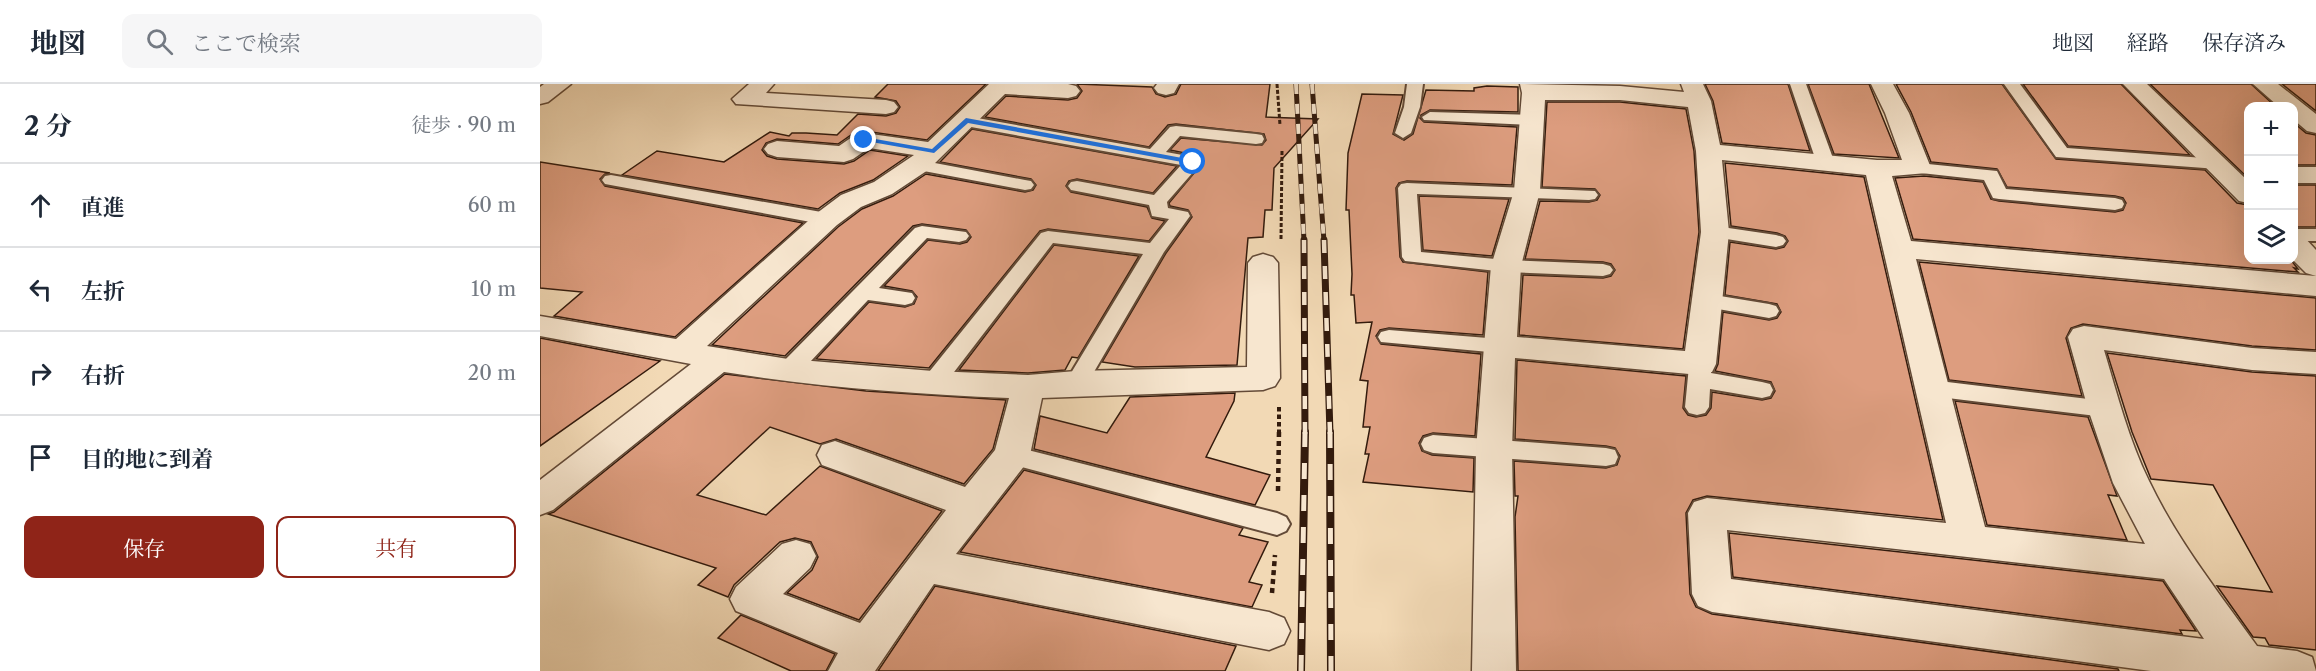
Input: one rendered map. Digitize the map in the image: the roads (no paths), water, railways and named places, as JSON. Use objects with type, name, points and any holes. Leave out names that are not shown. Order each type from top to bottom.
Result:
[{"type":"street","points":[[540,97],[560,84]]},
{"type":"street","points":[[763,84],[744,99],[886,107]]},
{"type":"street","points":[[1709,151],[1877,168],[1918,168],[1897,113],[1882,84]]},
{"type":"street","points":[[2134,84],[2232,171],[2244,189]]},
{"type":"street","points":[[2264,84],[2287,102]]},
{"type":"street","points":[[682,351],[827,219],[851,201],[883,188],[926,158],[1001,86],[1068,91]]},
{"type":"street","points":[[1494,671],[1494,450],[1500,346],[1506,266],[1527,191],[1532,99],[1620,93],[1695,92],[1709,151],[1716,232],[1700,372],[1500,346]]},
{"type":"street","points":[[2298,111],[2316,126]]},
{"type":"street","points":[[777,149],[844,154],[864,140],[926,158]]},
{"type":"street","points":[[1877,168],[1900,249],[1931,388],[1970,541]]},
{"type":"street","points":[[2298,175],[2316,175]]},
{"type":"street","points":[[2298,247],[2316,267]]},
{"type":"street","points":[[1900,249],[2316,286]]},
{"type":"street","points":[[548,333],[619,341],[788,371],[933,383],[1028,387],[1076,383],[1263,378],[1272,256]]},
{"type":"street","points":[[2249,668],[2176,564],[2131,483],[2105,409],[2084,337],[2252,359],[2316,363]]},
{"type":"street","points":[[540,500],[718,360]]},
{"type":"street","points":[[796,556],[750,598],[858,658],[925,565],[1012,455],[1028,387]]},
{"type":"street","points":[[835,455],[973,505]]},
{"type":"street","points":[[2176,564],[1707,513],[1712,594],[2249,668],[2297,671]]},
{"type":"street","points":[[925,565],[1269,631]]},
{"type":"lane","points":[[1403,133],[1412,107],[1415,84]]},
{"type":"lane","points":[[1798,84],[1825,161]]},
{"type":"lane","points":[[2012,84],[2061,153],[2232,171]]},
{"type":"lane","points":[[1430,117],[1532,99]]},
{"type":"lane","points":[[966,121],[1193,162],[1158,201],[1159,212],[1182,216],[1155,250],[1076,383]]},
{"type":"lane","points":[[1154,155],[1176,131],[1257,140]]},
{"type":"lane","points":[[926,158],[1024,185]]},
{"type":"lane","points":[[1918,168],[1991,175],[1999,194],[2115,204]]},
{"type":"lane","points":[[611,180],[827,219]]},
{"type":"lane","points":[[1077,186],[1158,201]]},
{"type":"lane","points":[[1589,195],[1407,188],[1412,257],[1506,266],[1603,270]]},
{"type":"lane","points":[[788,371],[922,232],[959,236]]},
{"type":"lane","points":[[1716,232],[1776,241]]},
{"type":"lane","points":[[2298,235],[2316,235]]},
{"type":"lane","points":[[933,383],[1048,237],[1155,250]]},
{"type":"lane","points":[[864,293],[905,298]]},
{"type":"lane","points":[[1708,301],[1769,311]]},
{"type":"lane","points":[[1389,337],[1500,346]]},
{"type":"lane","points":[[1697,407],[1700,372],[1762,390]]},
{"type":"lane","points":[[1931,388],[2105,409]]},
{"type":"lane","points":[[1433,444],[1606,456]]},
{"type":"lane","points":[[1012,455],[1277,524]]},
{"type":"railway","points":[[1296,84],[1304,241]]},
{"type":"railway","points":[[1312,84],[1324,241]]},
{"type":"railway","points":[[1304,240],[1305,432]]},
{"type":"railway","points":[[1324,240],[1330,434]]},
{"type":"railway","points":[[1301,671],[1305,432]]},
{"type":"railway","points":[[1330,432],[1331,671]]}]
